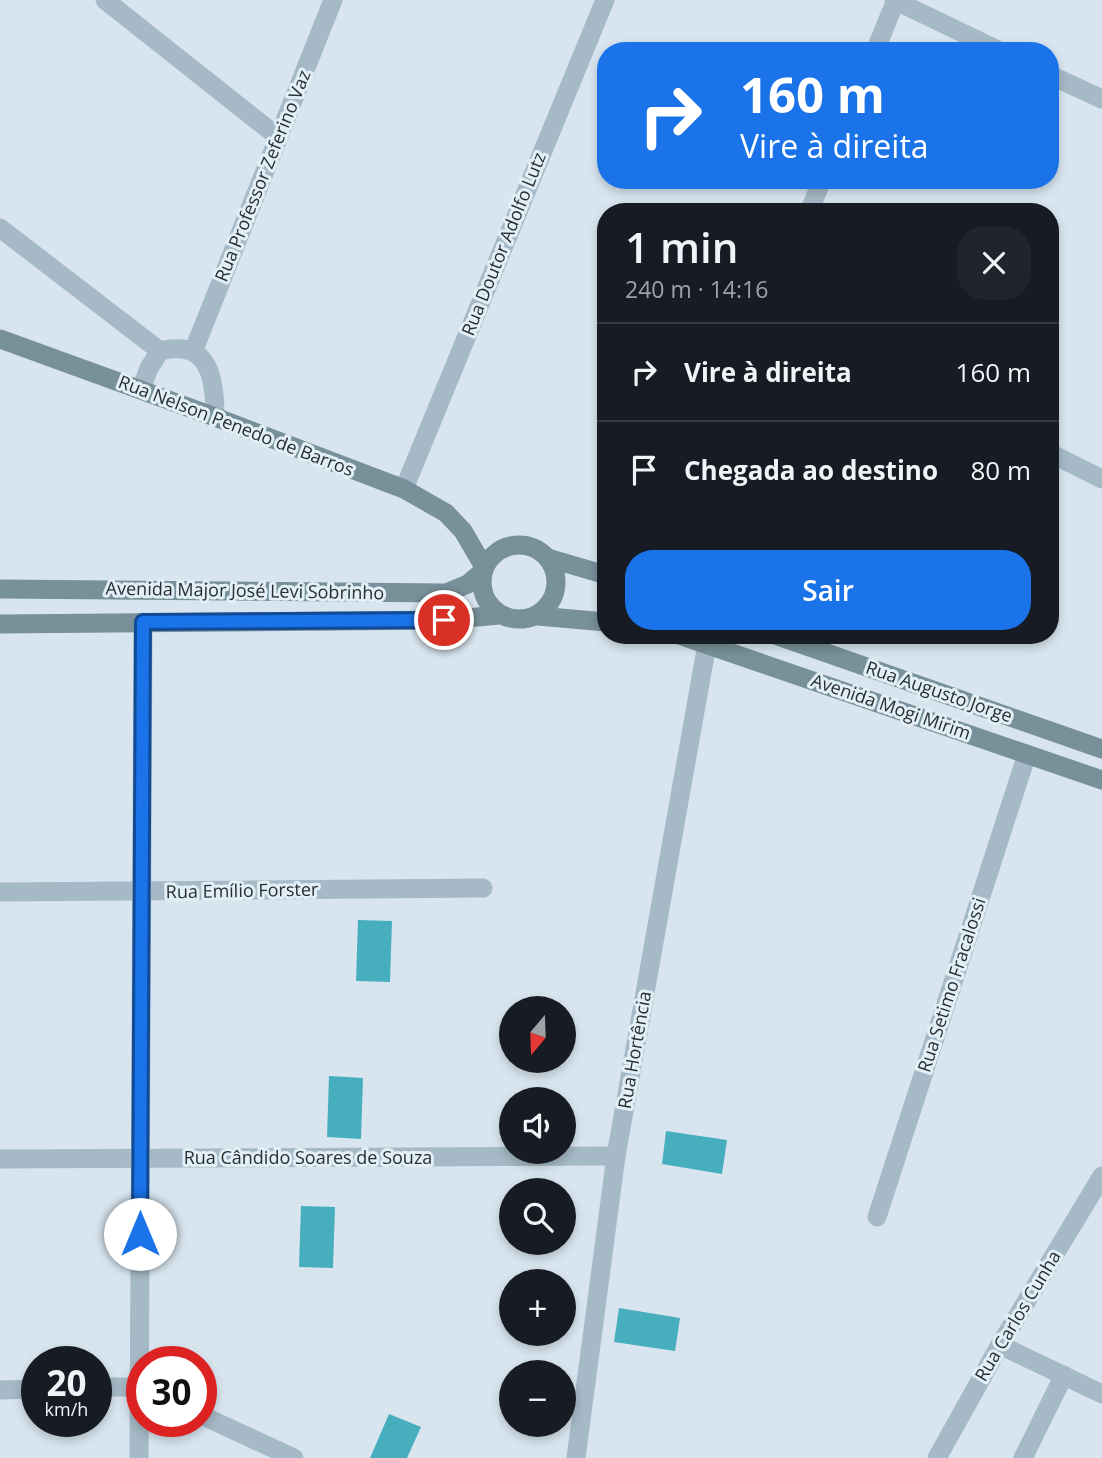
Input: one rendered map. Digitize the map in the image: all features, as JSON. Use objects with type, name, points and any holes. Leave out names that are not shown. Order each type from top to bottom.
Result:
[{"type":"main road","name":"Rua Nelson Penedo de Barros","points":[[0,339],[404,489],[446,513],[463,531],[483,569]]},
{"type":"main road","name":"Rua Nelson Penedo de Barros","points":[[463,531],[501,549]]},
{"type":"main road","points":[[538,616],[550,604],[557,589],[556,572],[548,558],[538,550],[526,545],[501,549],[491,556],[483,569],[483,595],[499,615],[518,620],[538,616],[597,621]]},
{"type":"main road","points":[[548,558],[597,572]]},
{"type":"main road","name":"Avenida Major José Levi Sobrinho","points":[[0,589],[446,593],[468,584],[483,569]]},
{"type":"main road","name":"Avenida Major José Levi Sobrinho","points":[[0,624],[444,620],[499,615]]},
{"type":"main road","name":"Avenida Mogi Mirim","points":[[707,644],[1102,780]]},
{"type":"main road","name":"Rua Augusto Jorge","points":[[801,644],[1102,749]]},
{"type":"street","points":[[105,0],[278,137]]},
{"type":"street","name":"Rua Professor Zeferino Vaz","points":[[193,352],[333,0]]},
{"type":"street","name":"Rua Doutor Adolfo Lutz","points":[[404,489],[605,0]]},
{"type":"street","points":[[879,42],[895,0],[981,42]]},
{"type":"street","points":[[1059,79],[1102,99]]},
{"type":"street","points":[[0,228],[160,351]]},
{"type":"street","points":[[141,390],[149,368],[160,351],[175,347],[193,352],[210,369],[215,387],[215,417]]},
{"type":"street","points":[[1059,458],[1102,479]]},
{"type":"street","points":[[140,1346],[143,622]]},
{"type":"street","name":"Rua Hortência","points":[[576,1458],[616,1156],[707,644]]},
{"type":"street","name":"Rua Setimo Fracalossi","points":[[877,1217],[1027,754]]},
{"type":"street","name":"Rua Emílio Forster","points":[[0,892],[483,888]]},
{"type":"street","name":"Rua Cândido Soares de Souza","points":[[0,1159],[616,1156]]},
{"type":"street","name":"Rua Carlos Cunha","points":[[937,1458],[1000,1345],[1102,1175]]},
{"type":"street","points":[[1000,1345],[1102,1394]]},
{"type":"street","points":[[1023,1458],[1064,1375]]},
{"type":"street","points":[[0,1390],[21,1389]]},
{"type":"street","points":[[217,1422],[294,1458]]},
{"type":"street","points":[[139,1437],[139,1458]]},
{"type":"building","points":[[358,920],[392,921],[390,982],[356,981]]},
{"type":"building","points":[[329,1076],[363,1078],[361,1139],[327,1137]]},
{"type":"building","points":[[666,1131],[727,1140],[722,1174],[662,1164]]},
{"type":"building","points":[[301,1206],[335,1207],[333,1268],[299,1267]]},
{"type":"building","points":[[619,1308],[680,1318],[675,1351],[614,1342]]},
{"type":"building","points":[[389,1414],[421,1427],[407,1458],[370,1458]]},
{"type":"route","points":[[140,1234],[143,622],[444,620]]}]
